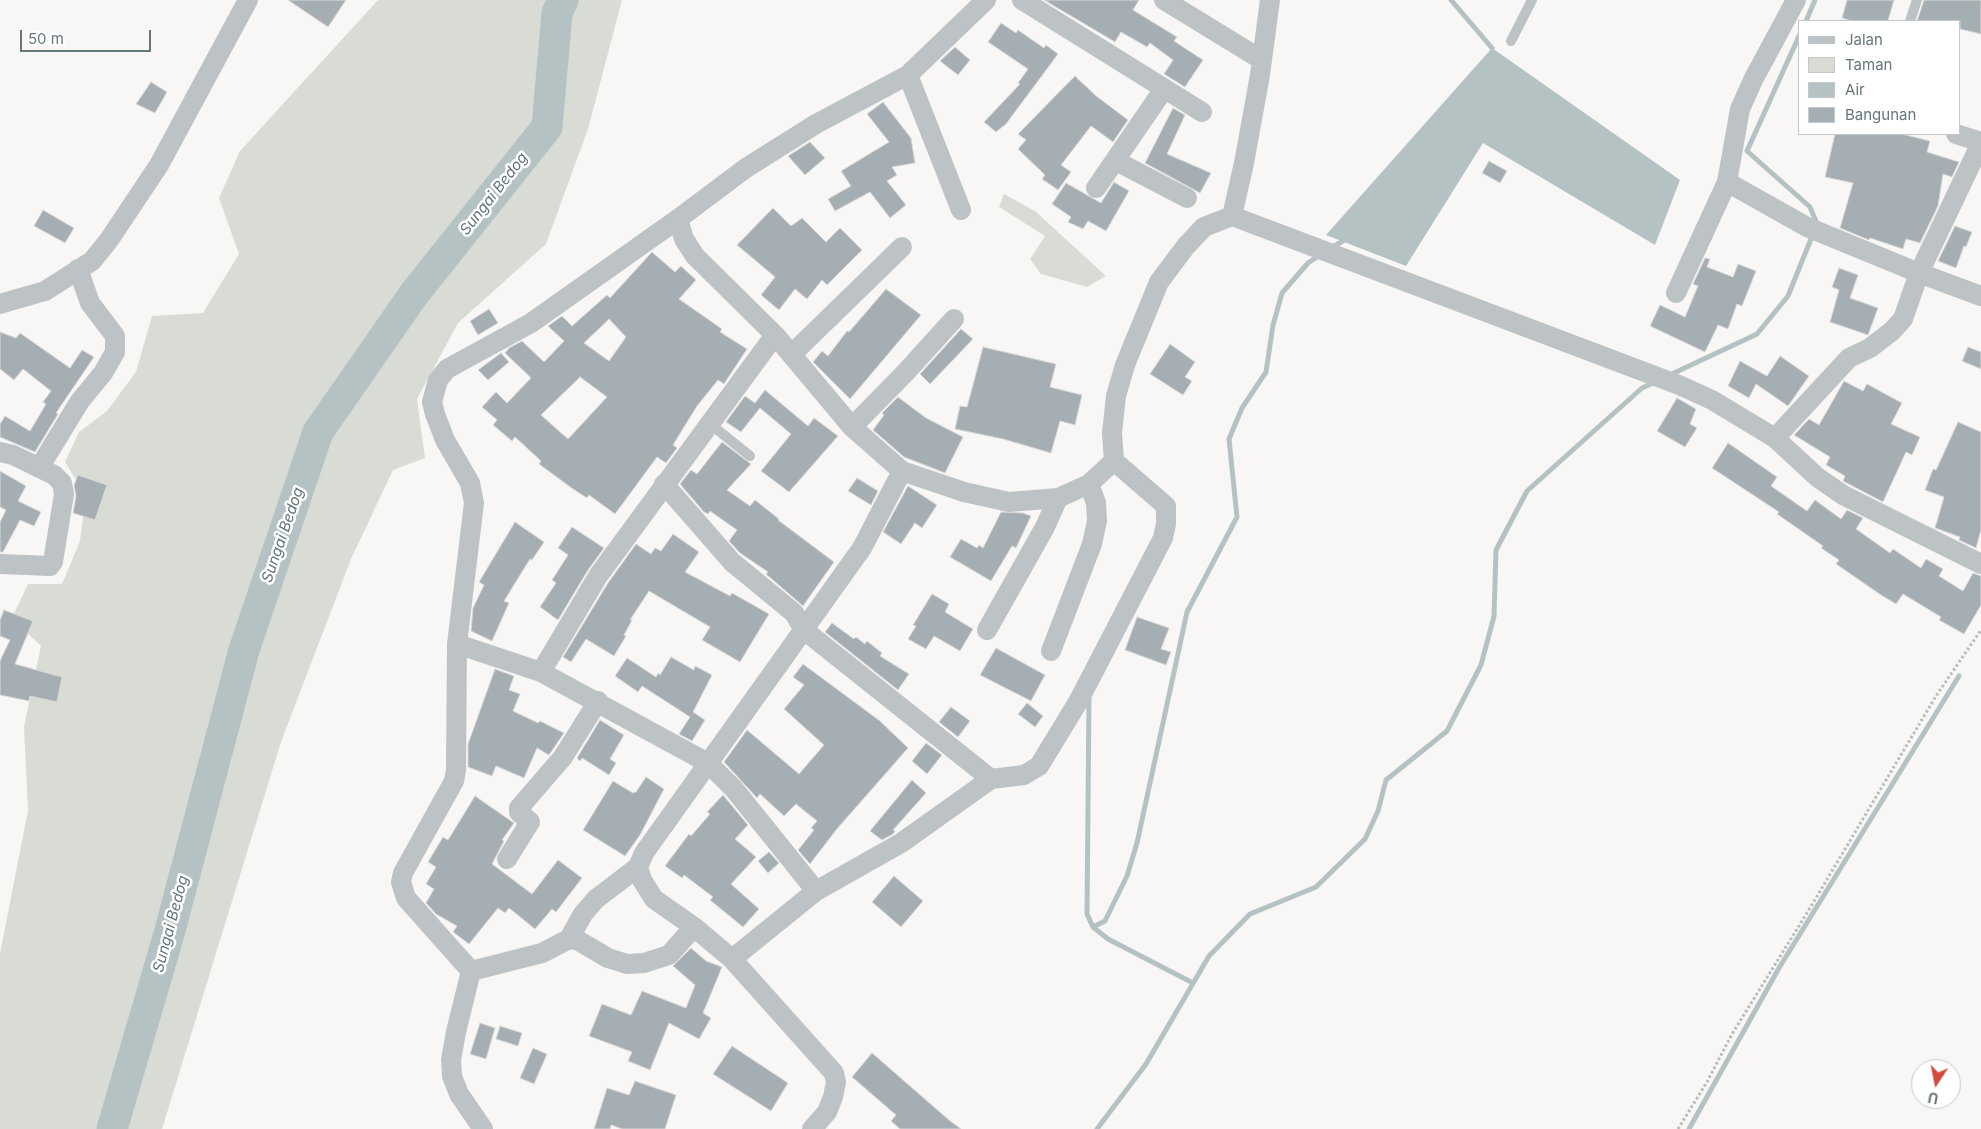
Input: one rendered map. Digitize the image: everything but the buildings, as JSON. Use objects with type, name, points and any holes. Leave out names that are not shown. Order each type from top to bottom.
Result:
[{"type":"street","points":[[0,304],[45,290],[92,261],[109,240],[159,165],[248,0]]},
{"type":"street","points":[[471,971],[406,898],[401,882],[403,874],[454,780],[457,644],[474,503],[470,483],[445,440],[435,414],[432,402],[438,380],[447,370],[531,323],[678,219],[746,168],[816,124],[908,75],[986,0]]},
{"type":"street","points":[[1022,0],[1202,112]]},
{"type":"street","points":[[1164,0],[1262,60]]},
{"type":"street","points":[[1232,216],[1244,163],[1262,60],[1270,0]]},
{"type":"street","points":[[1676,292],[1727,182],[1740,109],[1752,80],[1796,0]]},
{"type":"street","points":[[908,75],[960,210]]},
{"type":"street","points":[[1096,188],[1164,89]]},
{"type":"street","points":[[1775,438],[1849,358],[1870,348],[1892,331],[1903,319],[1919,273],[1981,143],[1959,135]]},
{"type":"street","points":[[1116,161],[1187,198]]},
{"type":"street","points":[[1727,182],[1807,227],[1981,296]]},
{"type":"street","points":[[732,959],[816,891],[901,843],[991,779],[1024,775],[1039,766],[1078,702],[1163,538],[1166,524],[1166,506],[1114,461],[1112,433],[1116,396],[1125,365],[1159,282],[1186,246],[1204,227],[1232,216],[1679,385],[1712,400],[1775,438],[1816,477],[1843,496],[1981,564]]},
{"type":"street","points":[[678,219],[684,238],[695,256],[775,335],[852,428],[902,471],[964,492],[1009,502],[1058,498],[1077,491],[1089,484],[1114,461]]},
{"type":"street","points":[[792,354],[902,247]]},
{"type":"street","points":[[39,468],[80,401],[103,373],[115,352],[115,336],[90,303],[78,270]]},
{"type":"street","points":[[852,428],[954,319]]},
{"type":"street","points":[[541,672],[598,576],[775,335]]},
{"type":"street","points":[[0,452],[13,455],[54,475],[62,482],[64,494],[53,562],[50,566],[0,568]]},
{"type":"street","points":[[471,971],[542,953],[569,939],[583,914],[596,899],[638,867],[644,853],[862,548],[902,471]]},
{"type":"street","points":[[664,484],[732,562],[794,613],[804,630],[991,779]]},
{"type":"street","points":[[1051,651],[1092,544],[1097,521],[1096,503],[1089,484]]},
{"type":"street","points":[[987,630],[1045,527],[1058,498]]},
{"type":"street","points":[[457,644],[541,672],[570,689],[598,701],[708,763],[734,789],[816,891]]},
{"type":"street","points":[[506,859],[530,822],[520,812],[519,808],[563,757],[598,701]]},
{"type":"street","points":[[638,867],[642,880],[654,899],[694,927],[732,959],[834,1072],[836,1082],[833,1097],[827,1112],[812,1129]]},
{"type":"street","points":[[569,939],[579,941],[608,958],[627,964],[644,963],[669,955],[694,927]]},
{"type":"street","points":[[471,971],[456,1032],[451,1060],[452,1076],[458,1094],[483,1129]]},
{"type":"lane","points":[[1511,41],[1532,0]]},
{"type":"lane","points":[[1910,20],[1917,0]]},
{"type":"lane","points":[[709,424],[750,456]]},
{"type":"path","points":[[1678,1129],[1732,1034],[1807,913],[1936,696],[1981,630]]},
{"type":"green space","points":[[378,0],[622,0],[588,129],[546,244],[458,323],[417,399],[425,458],[393,470],[351,559],[281,742],[162,1129],[0,1129],[0,953],[28,811],[24,727],[41,646],[12,618],[28,584],[62,584],[80,541],[86,496],[65,462],[79,432],[107,411],[136,372],[152,316],[203,313],[239,254],[219,198],[240,151]]},
{"type":"green space","points":[[1004,194],[1035,211],[1106,276],[1087,287],[1041,274],[1030,259],[1045,236],[999,207]]},
{"type":"water","points":[[1492,48],[1680,180],[1655,245],[1483,143],[1406,266],[1326,235]]},
{"type":"waterway","name":"Sungai Bedog","points":[[112,1129],[169,934],[244,650],[318,432],[414,294],[547,127],[557,13],[563,0]]},
{"type":"waterway","points":[[1451,0],[1492,48]]},
{"type":"waterway","points":[[1806,20],[1815,0]]},
{"type":"waterway","points":[[1798,38],[1747,151],[1810,207],[1817,224]]},
{"type":"waterway","points":[[1672,374],[1757,334],[1788,296],[1813,234]]},
{"type":"waterway","points":[[1334,246],[1343,241]]},
{"type":"waterway","points":[[1093,927],[1105,921],[1127,876],[1137,843],[1187,612],[1237,517],[1229,439],[1242,408],[1266,372],[1273,325],[1282,293],[1308,263],[1317,257]]},
{"type":"waterway","points":[[1097,1129],[1146,1064],[1209,956],[1250,914],[1316,887],[1365,839],[1378,811],[1386,780],[1447,731],[1481,665],[1494,616],[1496,550],[1527,491],[1642,388],[1653,383]]},
{"type":"waterway","points":[[1689,1129],[1779,968],[1959,676]]},
{"type":"waterway","points":[[1089,698],[1087,914],[1093,927],[1108,939],[1193,983]]}]
